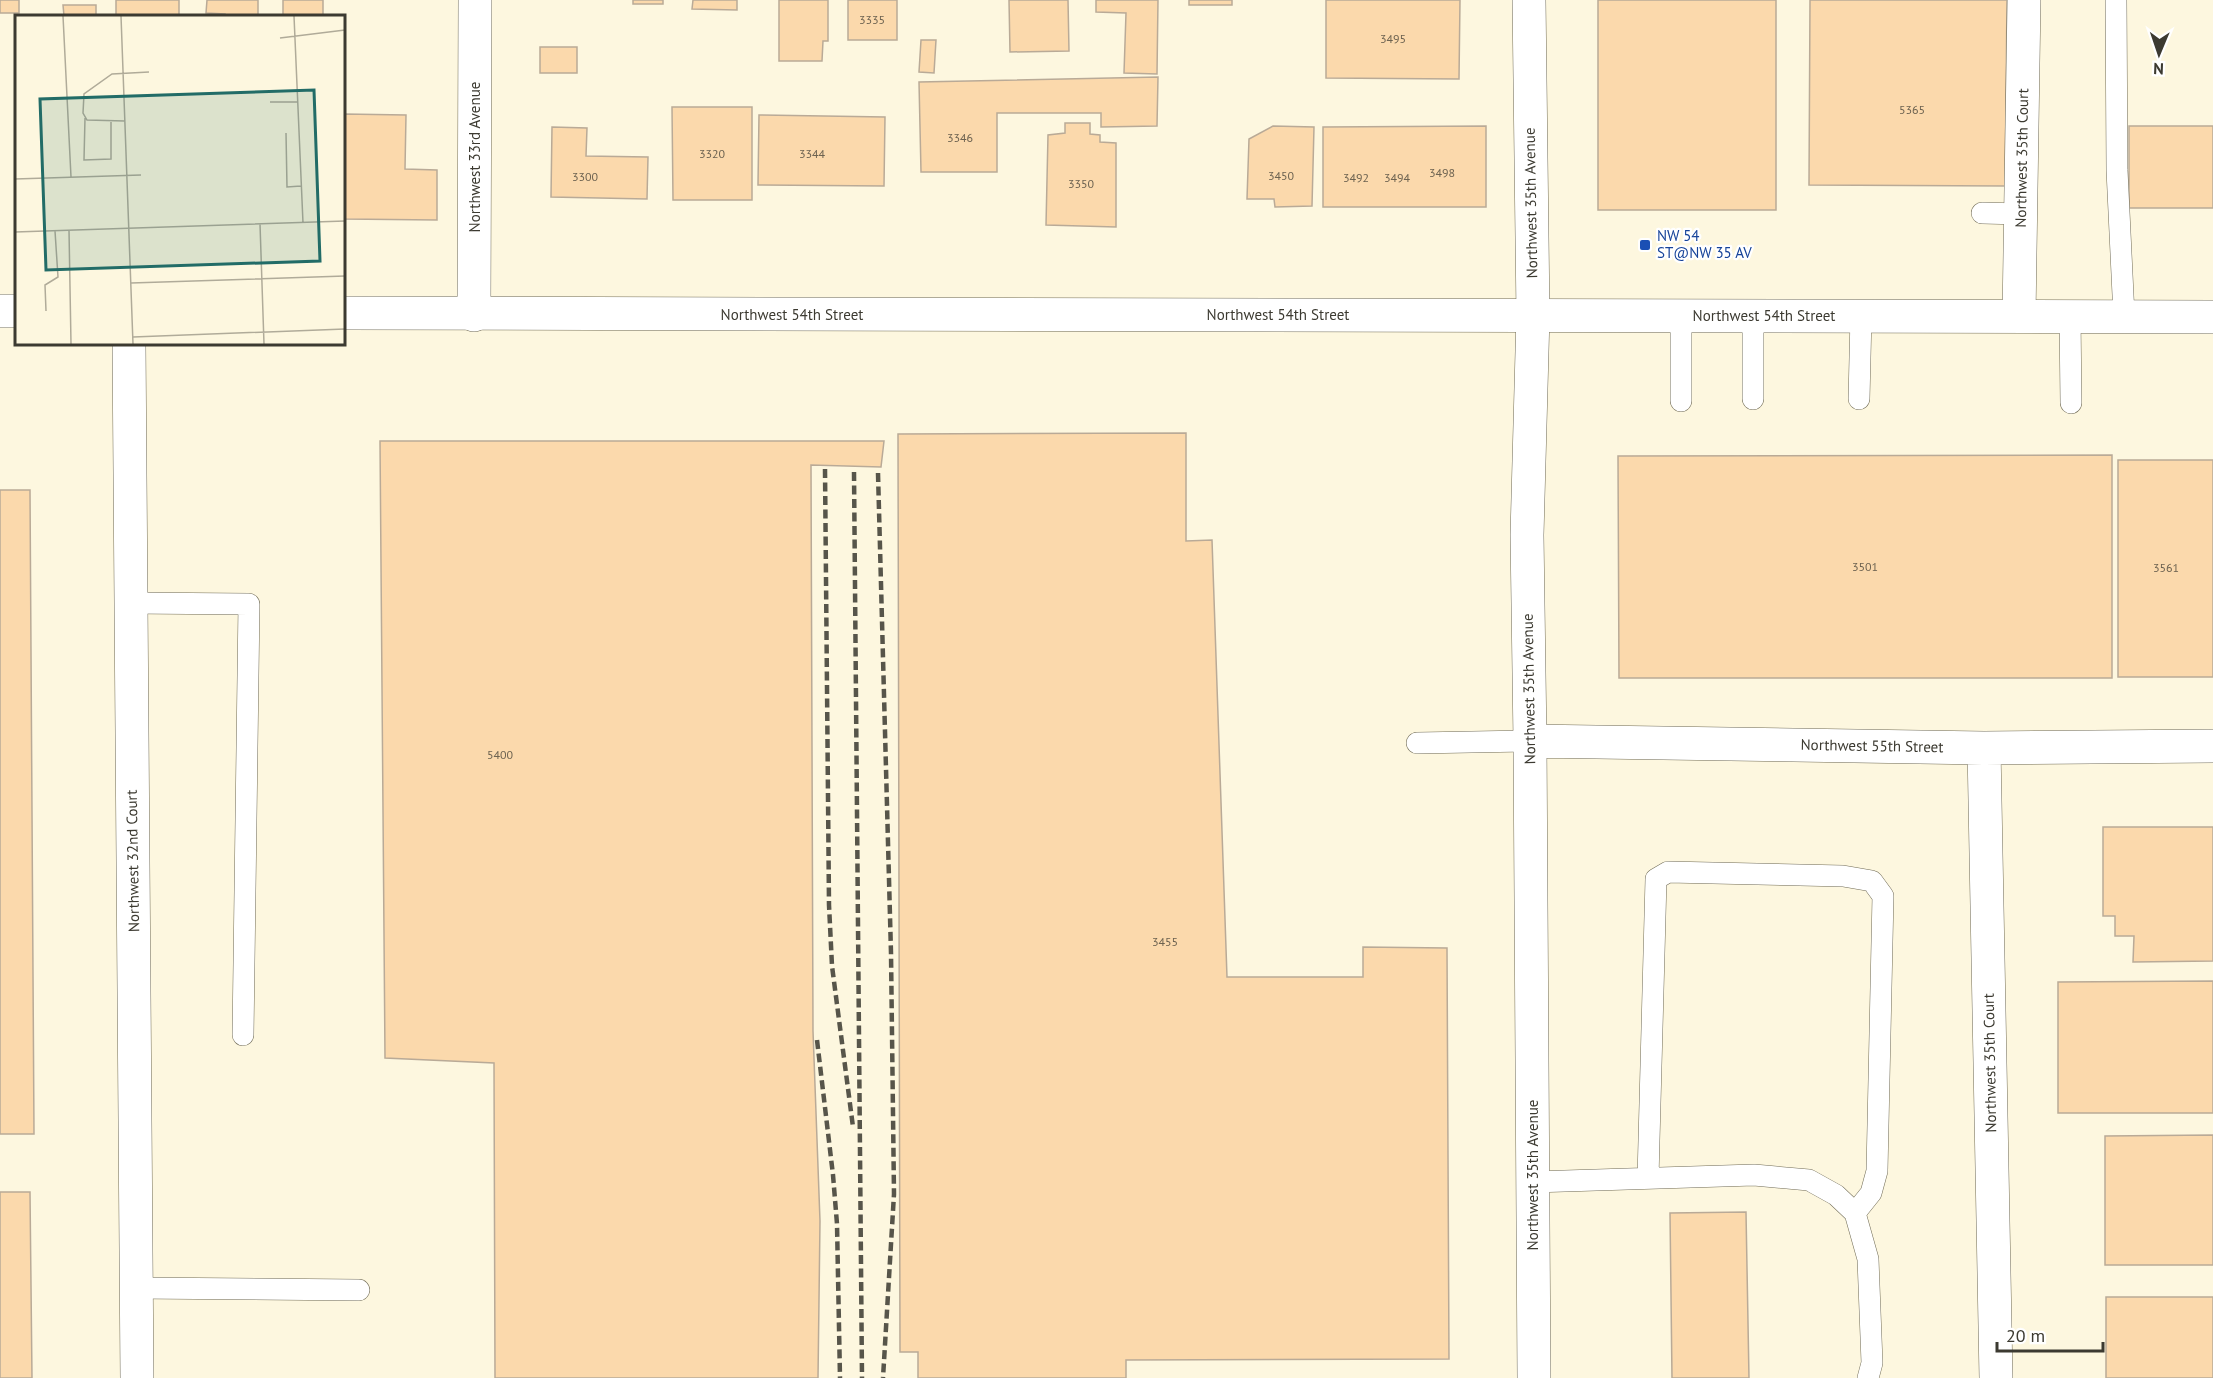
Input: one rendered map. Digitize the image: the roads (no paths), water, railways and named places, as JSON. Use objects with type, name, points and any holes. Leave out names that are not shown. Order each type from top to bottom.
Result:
[{"type":"street","name":"Northwest 33rd Avenue","points":[[474,315],[476,0]]},
{"type":"street","name":"Northwest 35th Avenue","points":[[1529,0],[1533,315],[1527,535],[1534,1378]]},
{"type":"street","name":"Northwest 35th Court","points":[[2019,316],[2024,0]]},
{"type":"street","points":[[0,312],[15,311]]},
{"type":"street","name":"Northwest 54th Street","points":[[345,313],[2213,317]]},
{"type":"street","name":"Northwest 32nd Court","points":[[129,345],[137,1378]]},
{"type":"street","name":"Northwest 55th Street","points":[[1530,741],[1984,748],[2213,746]]},
{"type":"street","name":"Northwest 35th Court","points":[[1984,748],[1996,1378]]},
{"type":"lane","points":[[2116,0],[2117,170],[2124,316]]},
{"type":"lane","points":[[1982,213],[2021,214]]},
{"type":"lane","points":[[1681,315],[1681,401]]},
{"type":"lane","points":[[1753,399],[1754,316]]},
{"type":"lane","points":[[1859,399],[1861,316]]},
{"type":"lane","points":[[2070,316],[2071,403]]},
{"type":"lane","points":[[130,603],[249,604],[243,1035]]},
{"type":"lane","points":[[1417,743],[1530,741]]},
{"type":"lane","points":[[1648,1178],[1656,879],[1668,872],[1843,876],[1872,880],[1883,896],[1877,1171],[1871,1193],[1854,1213]]},
{"type":"lane","points":[[1533,1182],[1754,1176],[1809,1180],[1836,1196],[1854,1213],[1868,1259],[1872,1363],[1868,1378]]},
{"type":"lane","points":[[136,1288],[359,1290]]},
{"type":"railway","points":[[825,469],[829,905],[832,966],[853,1127]]},
{"type":"railway","points":[[854,472],[862,1378]]},
{"type":"railway","points":[[878,473],[891,953],[894,1194],[883,1378]]},
{"type":"railway","points":[[817,1040],[837,1224],[840,1378]]},
{"type":"place","name":"NW 54 ST@NW 35 AV","points":[[1645,245]]}]
